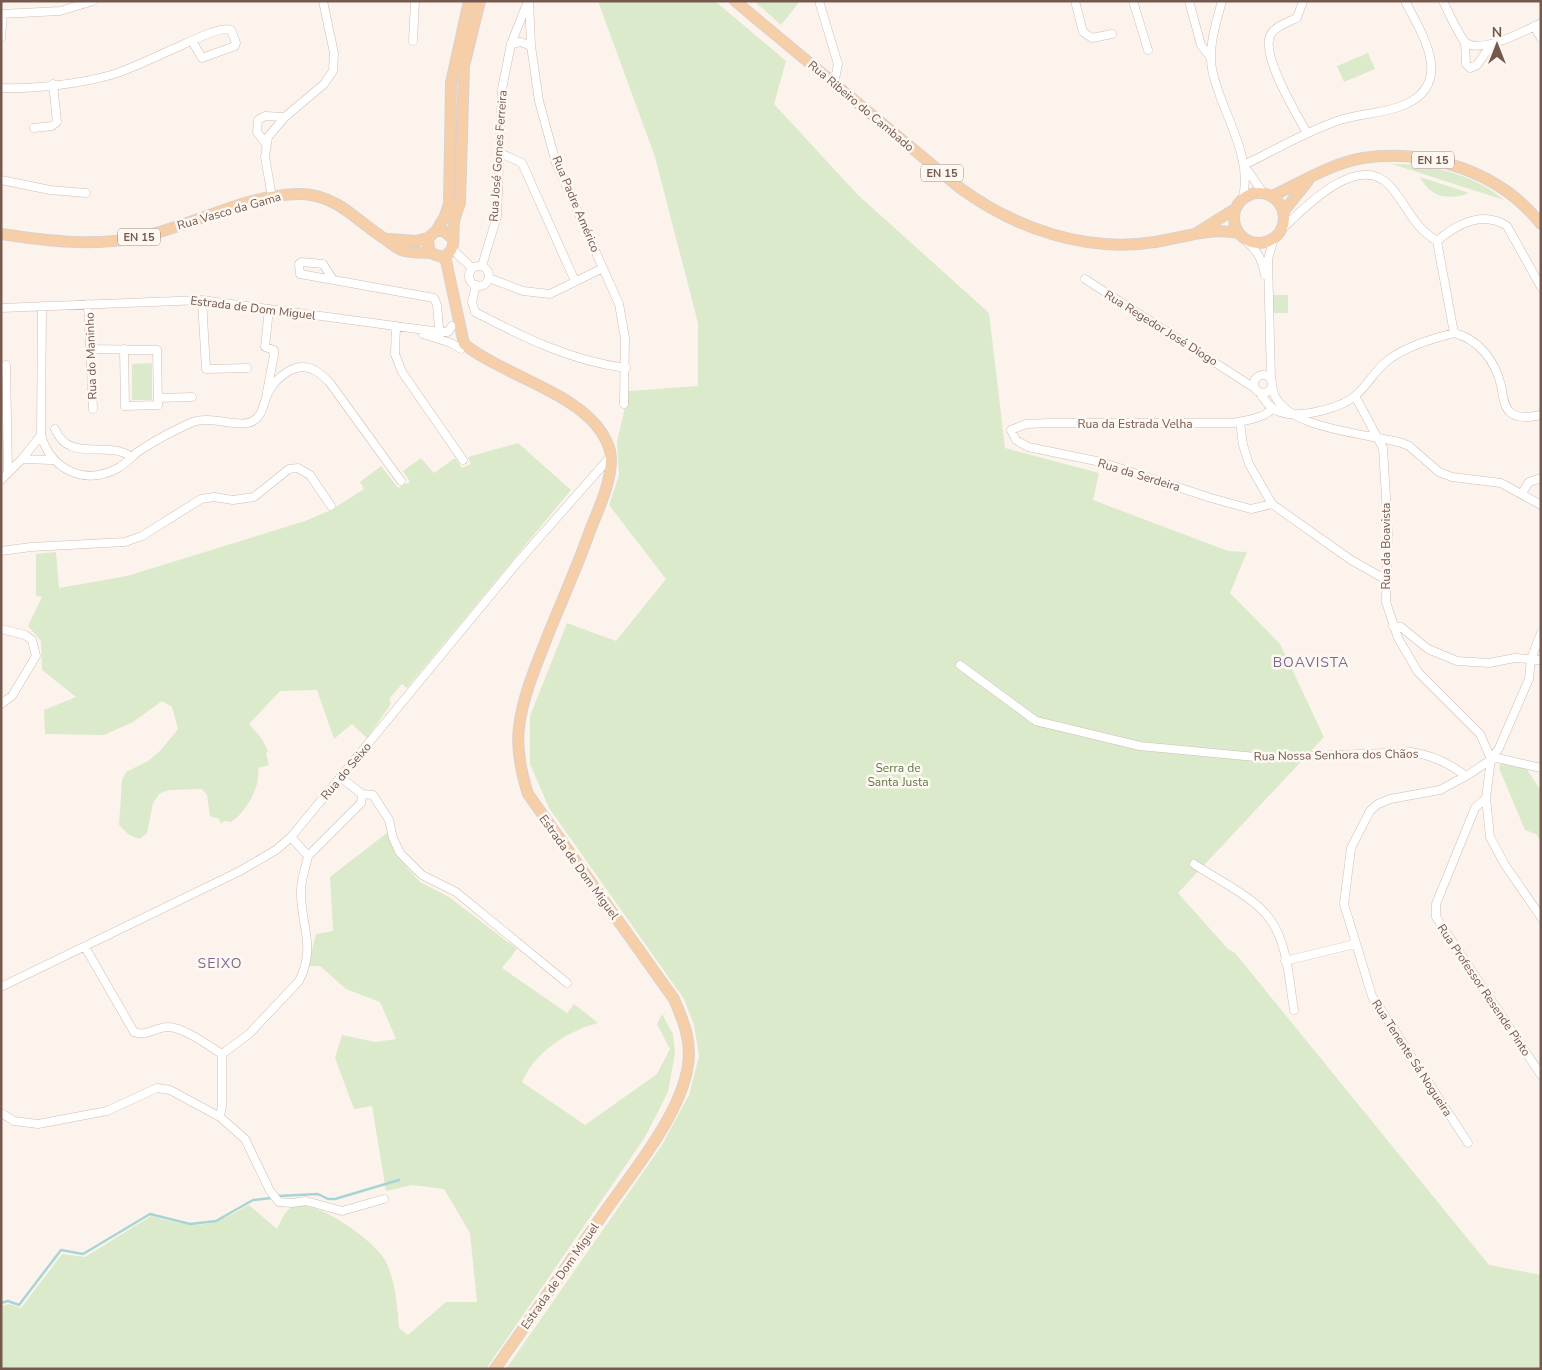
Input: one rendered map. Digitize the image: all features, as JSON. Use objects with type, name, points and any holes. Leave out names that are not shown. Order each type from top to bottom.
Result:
[{"type":"main road","points":[[443,251],[428,246],[432,235],[445,216],[449,204],[451,83],[469,1]]},
{"type":"main road","points":[[443,251],[460,203],[464,66],[480,1]]},
{"type":"main road","name":"Rua Ribeiro do Cambado","points":[[735,1],[967,193],[991,209],[1028,226],[1060,236],[1106,244],[1153,243],[1193,234]]},
{"type":"main road","name":"EN 15","points":[[1267,194],[1309,180],[1332,168],[1362,158],[1392,156],[1445,162],[1472,171],[1501,187],[1532,213],[1541,224]]},
{"type":"main road","name":"EN 15","points":[[1283,212],[1292,197],[1309,180]]},
{"type":"main road","points":[[1252,193],[1267,194],[1279,203],[1283,212],[1284,222],[1277,235],[1260,243],[1242,236],[1233,219],[1234,209],[1244,197],[1252,193]]},
{"type":"main road","name":"Rua Vasco da Gama","points":[[1,234],[74,243],[113,241],[142,237],[272,197],[302,194],[326,198],[346,209],[404,251],[443,251]]},
{"type":"main road","name":"EN 15","points":[[1193,234],[1234,209]]},
{"type":"main road","name":"EN 15","points":[[1193,234],[1220,231],[1242,236]]},
{"type":"main road","points":[[385,239],[416,241],[432,235],[448,233],[443,251],[452,326],[456,342],[461,350]]},
{"type":"main road","name":"Estrada de Dom Miguel","points":[[443,251],[464,344],[500,367],[580,408],[603,433],[611,456],[610,475],[601,502],[540,655],[524,701],[519,727],[518,754],[528,794],[674,999],[683,1020],[690,1049],[681,1093],[655,1140],[495,1369]]},
{"type":"main road","name":"Estrada de Dom Miguel","points":[[461,350],[474,358],[500,367]]},
{"type":"street","points":[[1,38],[2,14],[60,11],[94,1]]},
{"type":"street","points":[[272,197],[265,157],[268,137],[285,117],[324,84],[333,71],[334,53],[323,1]]},
{"type":"street","points":[[413,41],[415,1]]},
{"type":"street","name":"Rua José Gomes Ferreira","points":[[482,266],[497,216],[502,89],[511,44],[529,1]]},
{"type":"street","name":"Rua Padre Américo","points":[[529,1],[531,46],[539,101],[556,163],[618,304],[625,338],[624,404]]},
{"type":"street","points":[[819,1],[838,64],[834,84]]},
{"type":"street","points":[[1075,1],[1083,32],[1092,38],[1112,34]]},
{"type":"street","points":[[1133,1],[1148,50]]},
{"type":"street","points":[[1188,1],[1201,45],[1211,58]]},
{"type":"street","points":[[1222,1],[1211,58],[1217,88],[1244,165],[1247,178],[1244,197]]},
{"type":"street","points":[[1303,1],[1297,18],[1276,29],[1269,36],[1269,51],[1280,83],[1307,133]]},
{"type":"street","points":[[1244,165],[1271,154],[1307,133],[1339,120],[1404,106],[1420,96],[1429,83],[1433,67],[1429,48],[1405,1]]},
{"type":"street","points":[[1443,1],[1465,42],[1466,64],[1470,68],[1477,64],[1491,45]]},
{"type":"street","points":[[1465,42],[1476,46],[1491,45],[1538,25],[1541,38]]},
{"type":"street","points":[[1,88],[53,84],[112,74],[192,41],[228,28],[231,30],[236,43],[202,58],[192,41]]},
{"type":"street","points":[[511,44],[522,42],[531,46]]},
{"type":"street","points":[[34,128],[52,126],[57,122],[53,84]]},
{"type":"street","points":[[266,144],[257,132],[258,120],[265,116],[285,117]]},
{"type":"street","points":[[500,153],[522,163],[574,281]]},
{"type":"street","points":[[1244,165],[1267,194]]},
{"type":"street","points":[[1270,413],[1274,396],[1270,351],[1268,259],[1277,235],[1324,191],[1353,177],[1367,175],[1389,184],[1413,221],[1437,241],[1454,333]]},
{"type":"street","points":[[1,180],[50,190],[86,193]]},
{"type":"street","points":[[1437,241],[1464,222],[1473,219],[1498,220],[1507,226],[1541,287]]},
{"type":"street","points":[[1242,236],[1255,248],[1263,262],[1269,294]]},
{"type":"street","points":[[443,251],[472,268],[482,266],[487,269],[489,278],[486,284],[476,285]]},
{"type":"street","points":[[472,268],[469,274],[470,279],[476,285]]},
{"type":"street","points":[[489,278],[540,294],[550,294],[603,268]]},
{"type":"street","name":"Rua Regedor José Diogo","points":[[1085,279],[1257,390]]},
{"type":"street","points":[[333,280],[434,298],[440,336],[448,332],[452,326]]},
{"type":"street","points":[[476,285],[472,302],[475,312],[563,354],[588,362],[626,368]]},
{"type":"street","points":[[202,300],[206,369],[247,368]]},
{"type":"street","name":"Estrada de Dom Miguel","points":[[1,308],[202,300],[415,329],[440,336],[461,350]]},
{"type":"street","name":"Rua do Maninho","points":[[88,304],[93,409]]},
{"type":"street","points":[[42,306],[41,435],[44,446],[52,460],[65,469],[82,475],[102,475],[119,468],[164,436],[195,422],[216,420],[246,423],[253,421],[262,413],[274,355],[274,350],[265,347],[269,309]]},
{"type":"street","points":[[396,326],[395,354],[402,372],[463,460]]},
{"type":"street","points":[[1270,413],[1292,414],[1326,410],[1346,403],[1355,396],[1386,361],[1406,350],[1454,333],[1471,340],[1487,354],[1498,375],[1504,403],[1510,412],[1519,417],[1541,415]]},
{"type":"street","points":[[90,349],[124,349],[157,350],[158,405],[125,406],[124,349]]},
{"type":"street","points":[[1270,351],[1268,364],[1254,384],[1270,413]]},
{"type":"street","points":[[6,365],[8,472]]},
{"type":"street","points":[[266,397],[274,382],[287,372],[303,368],[316,371],[330,383],[401,481]]},
{"type":"street","name":"Rua Regedor José Diogo","points":[[1238,376],[1259,377]]},
{"type":"street","points":[[1259,377],[1267,376],[1272,383]]},
{"type":"street","points":[[1257,390],[1266,393],[1272,383]]},
{"type":"street","points":[[1274,396],[1292,414],[1309,423],[1409,446],[1439,472],[1452,477],[1502,483],[1541,505]]},
{"type":"street","name":"Rua da Boavista","points":[[1355,396],[1384,448],[1387,500],[1386,602],[1393,626],[1401,646],[1418,672],[1480,734],[1491,759]]},
{"type":"street","points":[[158,398],[192,397]]},
{"type":"street","points":[[1264,400],[1270,413]]},
{"type":"street","name":"Rua da Estrada Velha","points":[[1011,430],[1026,424],[1050,423],[1215,424],[1240,422],[1270,413]]},
{"type":"street","points":[[1240,422],[1242,446],[1249,464],[1272,504],[1351,560],[1385,579]]},
{"type":"street","points":[[55,429],[64,444],[71,447],[119,450],[132,457]]},
{"type":"street","name":"Rua da Serdeira","points":[[1011,430],[1016,440],[1028,447],[1101,462],[1251,509],[1272,504]]},
{"type":"street","points":[[1,480],[22,459],[41,435]]},
{"type":"street","name":"Rua do Seixo","points":[[1,987],[240,871],[276,850],[291,837],[517,563],[611,456]]},
{"type":"street","points":[[22,459],[52,460]]},
{"type":"street","points":[[1,551],[31,547],[125,542],[142,536],[201,499],[214,497],[233,500],[254,497],[289,469],[298,468],[310,475],[331,506]]},
{"type":"street","points":[[1522,493],[1529,482],[1541,478]]},
{"type":"street","points":[[1393,626],[1401,627],[1428,649],[1457,661],[1489,663],[1515,658],[1541,660]]},
{"type":"street","points":[[1,629],[25,635],[32,640],[36,656],[12,696],[1,704]]},
{"type":"street","points":[[1466,776],[1480,769],[1499,748],[1529,679],[1531,659],[1541,633]]},
{"type":"street","name":"Rua Nossa Senhora dos Chãos","points":[[960,665],[1036,721],[1140,746],[1266,758],[1411,752],[1450,763],[1466,776]]},
{"type":"street","points":[[1491,759],[1524,762],[1541,768]]},
{"type":"street","points":[[1491,759],[1486,798],[1490,837],[1505,865],[1541,917]]},
{"type":"street","name":"Rua Tenente Sá Nogueira","points":[[1466,776],[1440,790],[1390,799],[1378,804],[1370,811],[1351,848],[1344,904],[1365,980],[1376,1005],[1468,1143]]},
{"type":"street","points":[[340,777],[362,794],[373,795],[389,820],[393,838],[400,853],[422,875],[456,892],[567,983]]},
{"type":"street","points":[[222,1054],[249,1034],[299,981],[303,973],[308,951],[300,890],[308,856],[361,802],[362,794]]},
{"type":"street","name":"Rua Professor Resende Pinto","points":[[1486,798],[1475,808],[1436,904],[1436,917],[1541,1075]]},
{"type":"street","points":[[1472,819],[1476,816],[1487,818]]},
{"type":"street","points":[[291,837],[308,856]]},
{"type":"street","points":[[1194,864],[1264,912],[1278,935],[1294,1010]]},
{"type":"street","points":[[1285,961],[1355,944]]},
{"type":"street","points":[[85,947],[134,1032],[140,1034],[168,1027],[178,1029],[222,1054]]},
{"type":"street","points":[[220,1117],[222,1105],[222,1054]]},
{"type":"street","points":[[1,1113],[14,1121],[38,1124],[107,1111],[157,1088],[170,1090],[220,1117],[245,1139],[270,1191],[279,1202],[292,1204],[306,1201],[342,1211],[384,1199]]},
{"type":"green space","name":"Serra de Santa Justa","points":[[598,1],[715,1],[786,61],[774,104],[858,195],[989,313],[1005,448],[1099,473],[1093,500],[1228,551],[1247,552],[1230,593],[1280,644],[1324,737],[1178,893],[1228,949],[1235,953],[1489,1265],[1541,1275],[1541,1369],[506,1369],[662,1145],[689,1095],[699,1056],[694,1025],[684,999],[549,808],[530,764],[530,716],[567,623],[616,641],[666,579],[609,505],[619,475],[617,442],[629,391],[698,386],[698,323],[655,157]]},
{"type":"green space","points":[[754,1],[800,1],[781,25]]},
{"type":"green space","points":[[1368,53],[1375,69],[1344,82],[1337,66]]},
{"type":"green space","points":[[1392,164],[1407,164],[1451,172],[1480,184],[1504,200]]},
{"type":"green space","points":[[1420,177],[1469,193],[1454,197],[1440,195],[1429,189]]},
{"type":"green space","points":[[1273,295],[1288,295],[1288,313],[1273,313]]},
{"type":"green space","points":[[152,363],[152,400],[132,400],[132,364]]},
{"type":"green space","points":[[518,443],[571,490],[407,688],[402,684],[389,699],[391,704],[367,738],[352,724],[334,739],[317,690],[280,691],[249,724],[262,739],[268,751],[266,754],[269,765],[258,768],[257,782],[252,798],[231,822],[224,821],[221,824],[219,819],[210,816],[207,795],[202,789],[170,790],[160,793],[153,803],[147,833],[139,839],[128,834],[119,825],[122,780],[126,772],[148,761],[161,750],[178,729],[172,707],[162,701],[133,722],[104,735],[45,734],[44,710],[76,697],[42,670],[41,641],[28,626],[42,597],[36,596],[36,554],[56,552],[59,588],[127,576],[305,521],[331,510],[364,489],[360,482],[381,466],[398,488],[410,482],[403,471],[421,458],[434,473],[455,458],[462,468],[471,464],[468,457]]},
{"type":"green space","points":[[1500,764],[1526,768],[1541,791],[1541,842],[1536,834],[1525,830],[1499,768]]},
{"type":"green space","points":[[388,832],[396,855],[420,882],[449,897],[517,949],[502,968],[567,1013],[574,1004],[598,1023],[575,1031],[553,1044],[535,1061],[522,1082],[585,1125],[657,1074],[670,1049],[657,1024],[662,1014],[673,1034],[675,1053],[668,1092],[645,1137],[486,1369],[1,1369],[1,1306],[9,1304],[21,1308],[62,1254],[85,1257],[151,1216],[192,1225],[202,1224],[222,1219],[249,1205],[277,1229],[289,1209],[298,1206],[311,1207],[341,1221],[356,1231],[379,1252],[389,1268],[394,1285],[399,1328],[408,1335],[446,1302],[477,1302],[470,1233],[444,1189],[412,1185],[386,1191],[372,1106],[354,1109],[335,1058],[342,1035],[375,1042],[396,1039],[380,1002],[346,989],[320,966],[308,966],[316,934],[333,931],[330,877]]},
{"type":"waterway","points":[[278,1196],[318,1194],[328,1199],[335,1199],[399,1180]]},
{"type":"waterway","points":[[1,1303],[8,1301],[19,1305],[61,1250],[83,1254],[150,1214],[190,1224],[216,1221],[253,1200],[271,1198]]},
{"type":"district","name":"BOAVISTA","points":[[1311,662]]},
{"type":"district","name":"SEIXO","points":[[220,963]]}]
